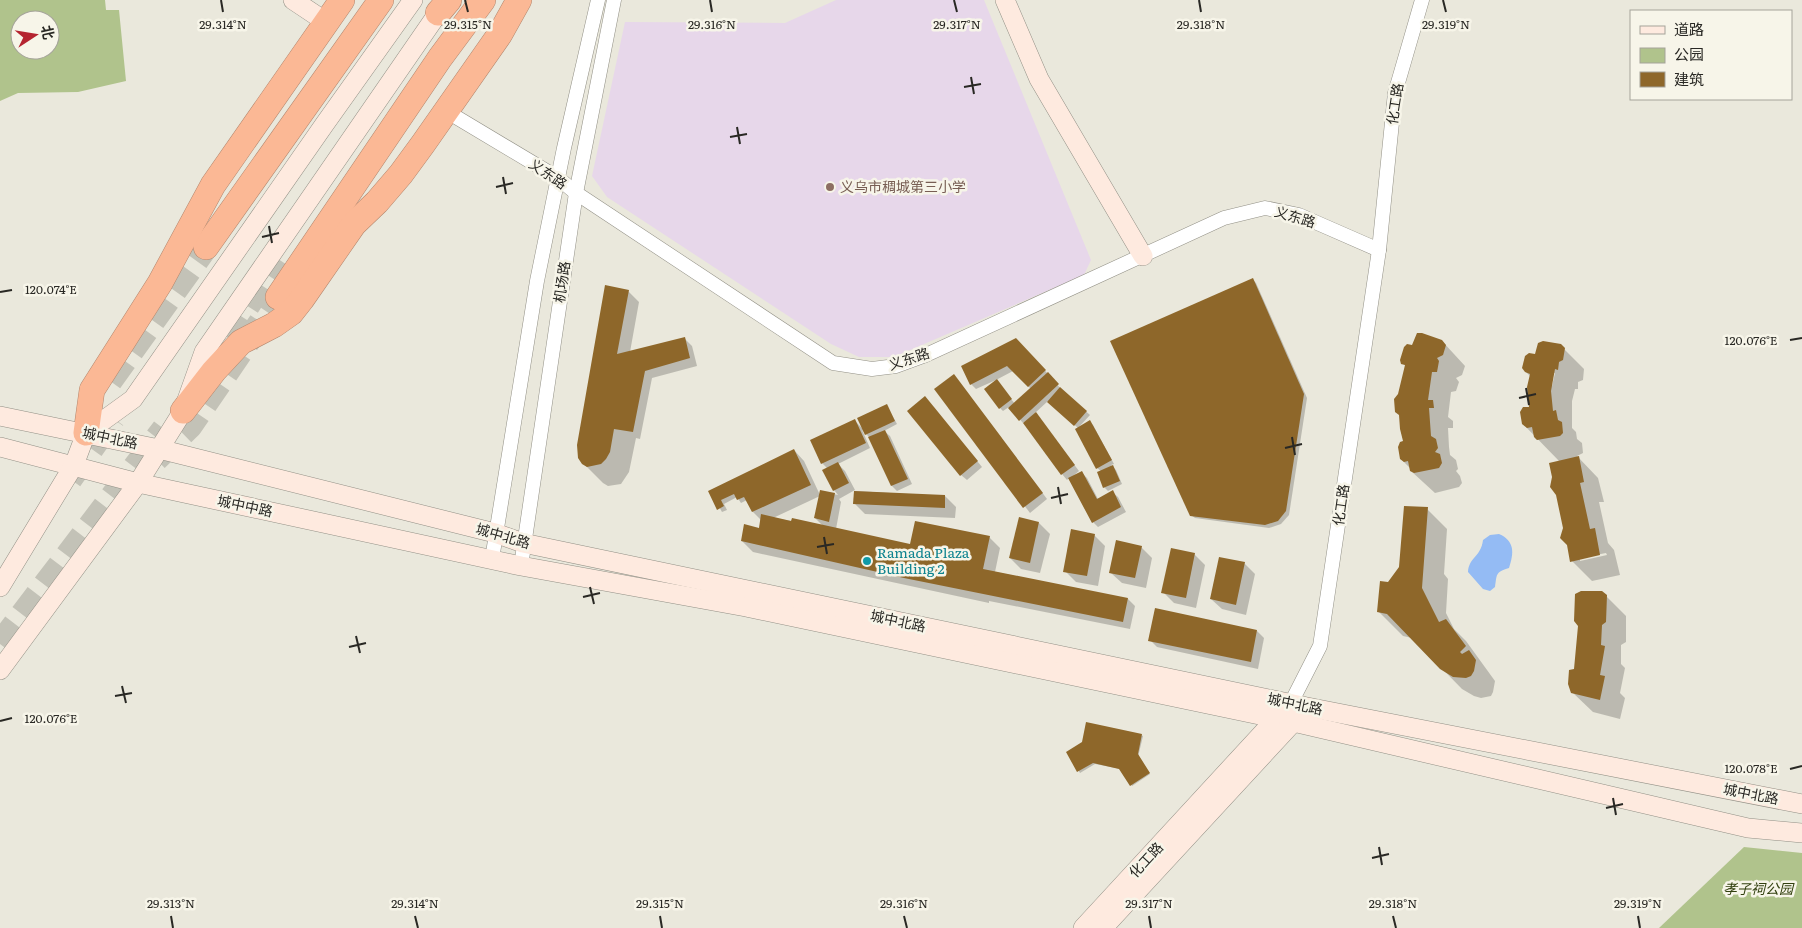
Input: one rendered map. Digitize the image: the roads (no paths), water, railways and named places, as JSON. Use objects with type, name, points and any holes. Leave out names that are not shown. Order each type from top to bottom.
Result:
[{"type":"highway","points":[[160,283],[213,186],[342,0]]},
{"type":"highway","points":[[86,433],[92,390],[160,283],[361,0]]},
{"type":"highway","points":[[206,247],[381,0]]},
{"type":"highway","points":[[278,297],[440,58],[483,0]]},
{"type":"highway","points":[[183,411],[214,371],[241,342],[291,313],[302,299],[354,224],[367,196],[467,54],[492,0]]},
{"type":"highway","points":[[354,224],[377,202],[400,174],[500,34],[519,0]]},
{"type":"main road","points":[[293,0],[326,22]]},
{"type":"main road","points":[[0,587],[74,466],[86,433],[133,399],[324,124],[413,0]]},
{"type":"main road","points":[[1005,0],[1039,79],[1142,256]]},
{"type":"main road","points":[[0,670],[138,483],[183,411],[204,352],[445,4]]},
{"type":"main road","name":"城中北路","points":[[0,416],[159,448],[495,533],[523,544],[1299,705],[1802,804]]},
{"type":"main road","name":"城中中路","points":[[0,447],[138,483],[492,559]]},
{"type":"main road","name":"城中北路","points":[[492,559],[746,607],[1284,720],[1748,828],[1802,833]]},
{"type":"main road","name":"化工路","points":[[1083,928],[1299,705]]},
{"type":"main road","name":"化工路","points":[[1103,928],[1284,720]]},
{"type":"street","name":"机场路","points":[[492,559],[537,281],[598,0]]},
{"type":"street","name":"机场路","points":[[521,566],[576,193],[614,0]]},
{"type":"street","name":"化工路","points":[[1299,705],[1320,646],[1378,250],[1394,93],[1422,0]]},
{"type":"street","name":"义东路","points":[[446,110],[558,178],[576,193],[833,363],[872,369],[896,366],[926,355],[1224,218],[1265,208],[1299,215],[1378,250]]},
{"type":"water","points":[[1499,534],[1511,544],[1512,557],[1509,568],[1499,573],[1495,587],[1490,591],[1483,589],[1468,572],[1470,563],[1480,550],[1483,540],[1490,535]]},
{"type":"tunnel","points":[[110,381],[206,247]]},
{"type":"tunnel","points":[[207,368],[278,259]]},
{"type":"tunnel","points":[[156,459],[190,426],[278,297]]},
{"type":"tunnel","points":[[70,479],[113,418]]},
{"type":"tunnel","points":[[0,644],[164,429]]},
{"type":"place","name":"义乌市稠城第三小学","points":[[830,187]]},
{"type":"place","name":"Ramada Plaza Building 2","points":[[867,561]]},
{"type":"park label","name":"孝子祠公园","points":[[1758,889]]}]
